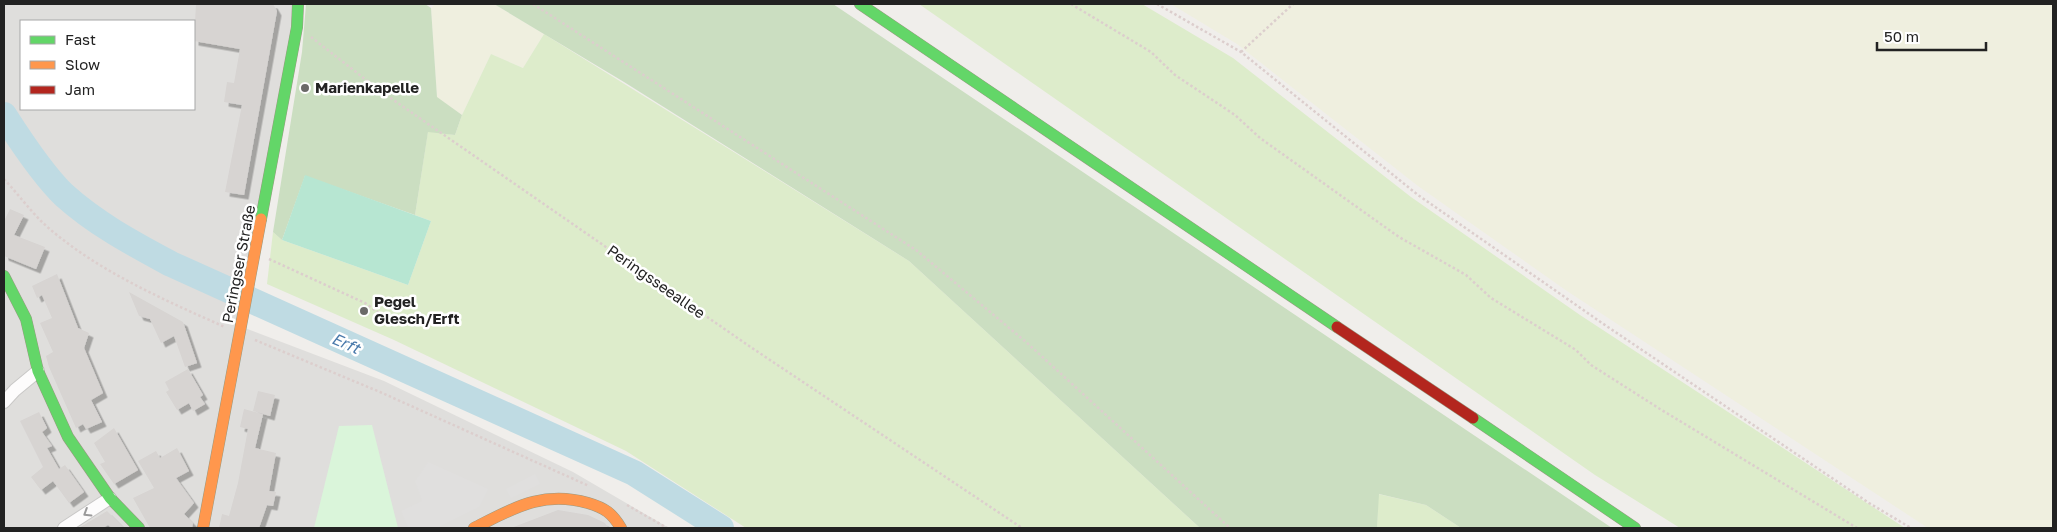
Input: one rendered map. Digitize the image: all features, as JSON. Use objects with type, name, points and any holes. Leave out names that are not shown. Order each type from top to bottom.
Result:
[{"type":"street","name":"Peringser Straße","points":[[204,528],[238,331],[256,256],[298,27],[298,4]]},
{"type":"street","points":[[860,4],[1635,528]]},
{"type":"street","points":[[4,276],[26,320],[38,371],[68,437],[110,498],[139,528]]},
{"type":"street","points":[[4,402],[38,371]]},
{"type":"street","points":[[474,528],[524,502],[543,497],[563,496],[613,514],[621,528]]},
{"type":"street","points":[[64,528],[110,498]]},
{"type":"path","points":[[533,4],[916,250],[1026,342],[1230,528]]},
{"type":"path","points":[[1071,4],[1151,52],[1175,75],[1235,115],[1260,138],[1399,238],[1466,275],[1491,298],[1576,350],[1591,365],[1660,409],[1857,528]]},
{"type":"path","points":[[1157,4],[1241,52],[1418,194],[1602,323],[1869,503],[1911,528]]},
{"type":"path","points":[[1241,52],[1294,4]]},
{"type":"path","name":"Peringsseeallee","points":[[298,27],[379,90],[703,314],[1022,528]]},
{"type":"path","points":[[4,179],[42,222],[70,245],[102,266],[176,305],[380,392],[595,489]]},
{"type":"path","points":[[256,256],[358,299],[386,318],[402,325]]},
{"type":"path","points":[[622,502],[667,528]]},
{"type":"shaded area","points":[[4,4],[295,4],[237,325],[384,381],[573,472],[669,528],[4,528]]},
{"type":"shaded area","points":[[428,462],[488,489],[479,507],[437,528],[408,528],[401,511],[422,501],[415,481]]},
{"type":"shaded area","points":[[535,474],[540,484],[511,498],[506,489]]},
{"type":"green space","points":[[306,4],[425,4],[431,8],[437,97],[462,115],[455,135],[428,132],[415,215],[305,176],[282,240],[273,232],[302,52]]},
{"type":"green space","points":[[435,4],[494,4],[544,34],[523,68],[491,54],[462,115],[437,98],[431,8]]},
{"type":"green space","points":[[494,4],[833,4],[1612,528],[1461,528],[1426,505],[1379,494],[1377,528],[1200,528],[909,261],[624,82]]},
{"type":"green space","points":[[919,4],[1142,4],[1233,58],[1411,197],[1580,315],[1905,528],[1680,528],[1595,475]]},
{"type":"green space","points":[[1171,4],[2053,4],[2053,528],[1928,528],[1567,291],[1418,186],[1237,44]]},
{"type":"green space","points":[[544,34],[909,261],[1200,528],[746,528],[626,451],[394,340],[267,284],[273,232],[282,240],[408,285],[431,221],[415,215],[428,131],[455,135],[462,115],[491,54],[523,68]]},
{"type":"green space","points":[[305,175],[431,221],[408,285],[282,240]]},
{"type":"green space","points":[[372,425],[398,528],[314,528],[339,426]]},
{"type":"green space","points":[[1378,494],[1426,505],[1461,528],[1377,528]]},
{"type":"building","points":[[196,4],[273,4],[277,11],[244,195],[225,192],[242,105],[224,102],[227,82],[234,83],[240,49],[195,41]]},
{"type":"building","points":[[10,209],[24,215],[14,235],[45,247],[36,269],[4,256],[4,221]]},
{"type":"building","points":[[57,274],[78,328],[89,333],[84,348],[103,393],[91,400],[102,422],[86,429],[83,424],[76,428],[49,367],[46,356],[53,352],[40,323],[52,318],[42,295],[37,298],[32,286]]},
{"type":"building","points":[[129,292],[183,322],[197,363],[185,367],[174,336],[161,343],[150,319],[139,316]]},
{"type":"building","points":[[188,369],[203,395],[200,397],[205,404],[193,411],[189,403],[177,410],[166,392],[169,390],[165,382]]},
{"type":"building","points":[[258,391],[275,395],[270,416],[253,411]]},
{"type":"building","points":[[244,409],[263,414],[255,448],[276,453],[269,491],[276,492],[273,506],[267,505],[259,528],[219,528],[222,514],[229,516],[238,483],[248,429],[240,427]]},
{"type":"building","points":[[39,412],[47,428],[42,432],[52,446],[47,448],[59,469],[65,465],[84,492],[69,503],[53,481],[41,490],[31,477],[43,467],[20,421]]},
{"type":"building","points":[[114,428],[138,470],[114,484],[100,464],[105,462],[94,443]]},
{"type":"building","points":[[177,448],[189,471],[176,478],[194,503],[184,514],[193,523],[192,528],[150,528],[133,498],[154,488],[138,461],[156,451],[160,458]]},
{"type":"building","points":[[558,510],[588,515],[605,523],[608,528],[511,528]]},
{"type":"building","points":[[107,511],[124,528],[112,528],[108,525],[103,528],[79,528]]},
{"type":"waterway","name":"Erft","points":[[4,115],[24,146],[56,187],[89,215],[129,241],[171,264],[634,473],[721,528]]},
{"type":"traffic: fast","points":[[261,219],[297,27],[298,4]]},
{"type":"traffic: fast","points":[[860,4],[1337,327]]},
{"type":"traffic: fast","points":[[4,276],[26,319],[38,371],[68,437],[110,498],[139,528]]},
{"type":"traffic: fast","points":[[1473,418],[1635,528]]},
{"type":"traffic: slow","points":[[203,528],[261,219]]},
{"type":"traffic: slow","points":[[474,528],[529,503],[557,499],[588,503],[599,507],[608,512],[621,528]]},
{"type":"traffic: jam","points":[[1337,327],[1473,418]]},
{"type":"place","name":"Marienkapelle","points":[[305,88]]},
{"type":"place","name":"Pegel Glesch/Erft","points":[[364,311]]}]
